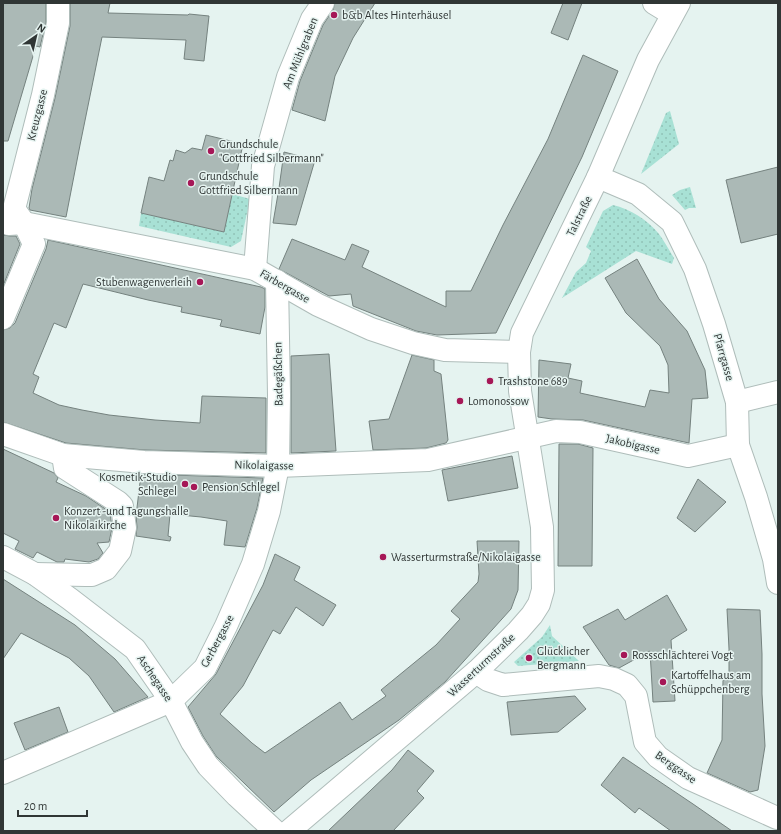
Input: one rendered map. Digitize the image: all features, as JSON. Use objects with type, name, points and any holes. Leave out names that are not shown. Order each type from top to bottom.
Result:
[{"type":"street","name":"Kreuzgasse","points":[[3,318],[34,244],[13,222],[14,209],[43,95],[58,23],[58,3]]},
{"type":"street","name":"Am Mühlgraben","points":[[255,269],[263,166],[288,77],[312,19],[323,3]]},
{"type":"street","points":[[654,3],[675,9]]},
{"type":"street","name":"Talstraße","points":[[526,437],[520,391],[519,352],[522,333],[598,177],[648,60],[675,9]]},
{"type":"street","name":"Pfarrgasse","points":[[598,177],[638,194],[672,222],[695,268],[714,324],[737,402],[738,444],[756,497],[774,559],[778,583]]},
{"type":"street","name":"Färbergasse","points":[[13,222],[255,269],[318,305],[371,329],[414,343],[445,350],[519,352]]},
{"type":"street","name":"Badegäßchen","points":[[277,281],[279,395],[278,466]]},
{"type":"street","points":[[737,402],[778,392]]},
{"type":"street","name":"Jakobigasse","points":[[526,437],[556,431],[580,432],[688,456],[738,444]]},
{"type":"street","name":"Nikolaigasse","points":[[3,434],[63,455],[144,462],[278,466],[428,460],[526,437]]},
{"type":"street","name":"Wasserturmstraße","points":[[289,831],[476,672],[532,615],[539,604],[543,590],[542,527],[526,437]]},
{"type":"street","points":[[35,574],[92,575],[106,569],[120,551],[121,547],[125,528],[122,506],[65,468],[63,455]]},
{"type":"street","name":"Gerbergasse","points":[[3,773],[171,701],[205,668],[226,626],[255,559],[269,511],[278,466]]},
{"type":"street","name":"Aschegasse","points":[[3,557],[35,574],[135,649],[171,701],[192,742],[208,766],[237,796],[275,831]]},
{"type":"street","name":"Berggasse","points":[[476,672],[488,680],[503,685],[599,676],[614,678],[627,685],[636,696],[645,742],[658,757],[688,778],[776,818]]},
{"type":"green space","points":[[670,111],[679,144],[641,174],[666,113]]},
{"type":"green space","points":[[690,187],[696,208],[689,208],[685,210],[672,195],[680,190]]},
{"type":"green space","points":[[232,194],[250,199],[241,241],[231,247],[139,226],[141,213],[224,232]]},
{"type":"green space","points":[[613,205],[626,209],[650,224],[655,229],[674,258],[672,264],[636,251],[562,298],[576,272],[586,263],[591,251],[586,247],[603,211]]},
{"type":"green space","points":[[550,625],[552,636],[579,661],[518,666],[514,662],[542,637]]},
{"type":"building","points":[[3,3],[46,3],[46,22],[40,47],[36,46],[8,141],[3,141]]},
{"type":"building","points":[[70,3],[110,3],[108,13],[189,14],[209,16],[204,61],[184,59],[186,40],[102,37],[66,217],[30,210],[29,208],[32,189],[55,98],[70,26]]},
{"type":"building","points":[[335,3],[375,3],[353,38],[335,76],[325,121],[292,110],[300,81],[323,25],[333,10]]},
{"type":"building","points":[[563,3],[582,3],[568,40],[551,33]]},
{"type":"building","points":[[583,55],[618,71],[582,157],[496,333],[437,335],[416,331],[353,306],[351,294],[329,296],[279,269],[292,239],[345,260],[352,244],[369,251],[362,267],[446,307],[446,291],[471,291],[503,225],[548,139]]},
{"type":"building","name":"Grundschule Gottfried Silbermann","points":[[206,135],[243,144],[224,232],[141,213],[149,177],[164,181],[170,160],[173,161],[176,150],[185,153],[192,148],[202,150]]},
{"type":"building","points":[[284,152],[315,160],[296,225],[273,223]]},
{"type":"building","points":[[778,167],[778,234],[741,243],[726,180]]},
{"type":"building","points":[[3,235],[16,236],[20,244],[3,286]]},
{"type":"building","points":[[48,240],[261,287],[265,289],[265,307],[260,334],[220,326],[222,320],[181,312],[182,307],[83,284],[66,328],[54,323],[33,374],[39,377],[33,393],[59,405],[109,415],[200,423],[202,396],[266,398],[266,453],[145,450],[66,443],[3,422],[3,330],[10,328],[15,323],[46,249]]},
{"type":"building","points":[[637,259],[659,299],[687,331],[705,370],[708,398],[692,399],[689,443],[583,420],[538,417],[539,360],[571,364],[568,378],[582,381],[580,393],[645,407],[650,390],[669,393],[668,365],[660,346],[626,313],[605,278]]},
{"type":"building","points":[[329,354],[336,451],[291,453],[291,356]]},
{"type":"building","points":[[412,355],[434,360],[434,371],[441,374],[448,440],[446,443],[426,448],[373,450],[369,421],[389,419]]},
{"type":"building","points":[[559,444],[578,444],[593,448],[592,566],[558,566]]},
{"type":"building","name":"Konzert -und Tagungshalle Nikolaikirche","points":[[3,449],[54,473],[58,478],[56,482],[86,496],[110,512],[112,528],[109,542],[97,543],[103,553],[98,559],[89,562],[65,559],[64,562],[57,562],[37,552],[33,558],[15,549],[19,541],[3,533]]},
{"type":"building","points":[[512,456],[518,488],[448,501],[442,470]]},
{"type":"building","points":[[141,474],[263,478],[257,508],[245,547],[224,545],[227,521],[201,517],[170,514],[168,536],[171,537],[170,541],[136,536],[136,516]]},
{"type":"building","points":[[698,479],[726,502],[695,532],[677,518]]},
{"type":"building","points":[[477,541],[519,541],[518,590],[511,609],[445,682],[399,720],[311,780],[274,812],[216,756],[203,736],[188,707],[216,674],[263,585],[275,554],[300,567],[294,580],[336,605],[323,626],[296,607],[280,634],[273,630],[243,686],[220,714],[265,753],[340,702],[352,720],[386,696],[381,690],[436,645],[460,619],[451,611],[478,582]]},
{"type":"building","points":[[3,579],[75,625],[115,659],[148,697],[114,712],[89,676],[69,658],[21,633],[3,659]]},
{"type":"building","points":[[667,595],[687,630],[671,640],[675,701],[653,702],[650,651],[619,668],[609,665],[583,627],[618,609],[625,620]]},
{"type":"building","points":[[727,609],[760,610],[765,746],[758,790],[750,792],[707,773],[722,740],[723,680],[729,680]]},
{"type":"building","points":[[575,696],[586,709],[558,732],[511,735],[507,702]]},
{"type":"building","points":[[59,707],[68,732],[25,750],[14,723]]},
{"type":"building","points":[[408,750],[434,771],[417,791],[424,798],[393,831],[328,831],[392,770]]},
{"type":"building","points":[[623,757],[732,831],[671,831],[639,808],[635,813],[601,785]]},
{"type":"place","name":"b&b Altes Hinterhäusel","points":[[334,15]]},
{"type":"place","name":"Grundschule \"Gottfried Silbermann\"","points":[[211,151]]},
{"type":"place","name":"Grundschule Gottfried Silbermann","points":[[191,183]]},
{"type":"place","name":"Stubenwagenverleih","points":[[200,282]]},
{"type":"place","name":"Trashstone 689","points":[[490,381]]},
{"type":"place","name":"Lomonossow","points":[[460,401]]},
{"type":"place","name":"Kosmetik-Studio Schlegel","points":[[185,484]]},
{"type":"place","name":"Pension Schlegel","points":[[194,487]]},
{"type":"place","name":"Konzert -und Tagungshalle Nikolaikirche","points":[[56,518]]},
{"type":"place","name":"Wasserturmstraße/Nikolaigasse","points":[[383,557]]},
{"type":"place","name":"Rossschlächterei Vogt","points":[[624,655]]},
{"type":"place","name":"Glücklicher Bergmann","points":[[529,658]]},
{"type":"place","name":"Kartoffelhaus am Schüppchenberg","points":[[663,682]]}]
